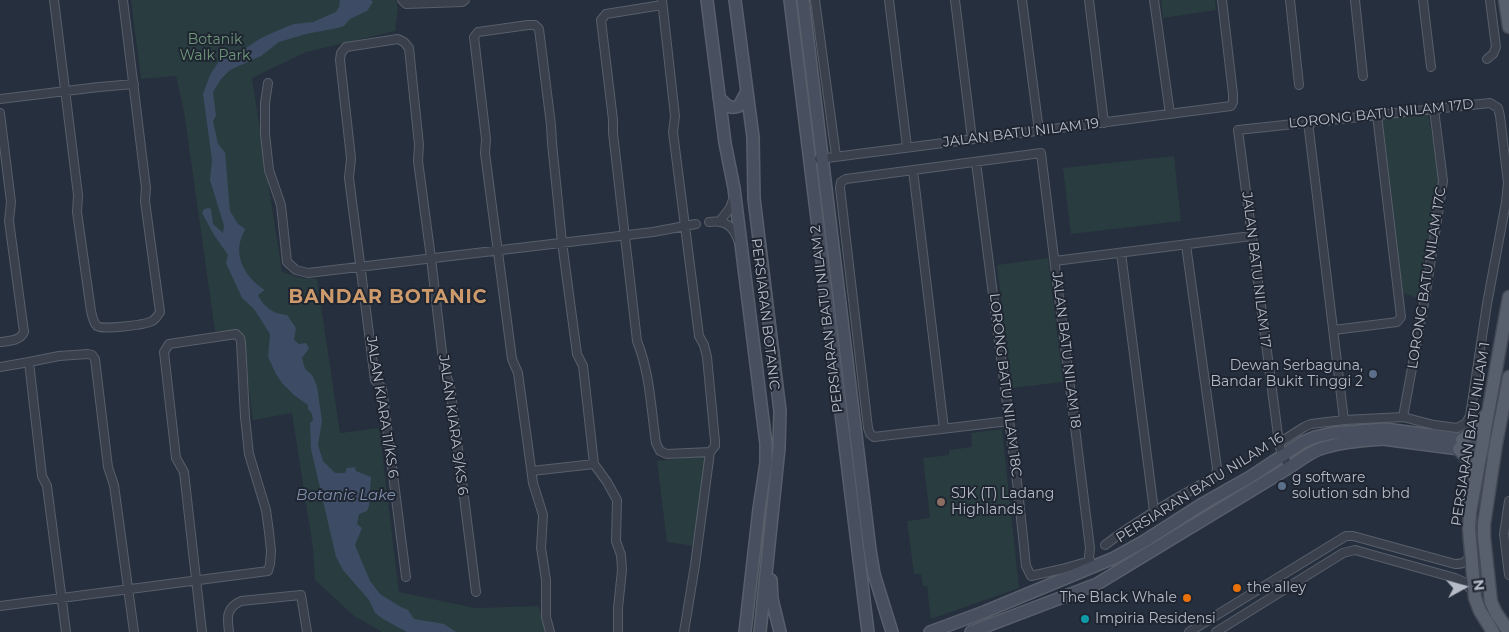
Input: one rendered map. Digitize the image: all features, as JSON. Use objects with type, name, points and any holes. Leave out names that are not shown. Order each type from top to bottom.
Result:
[{"type":"main road","points":[[1506,0],[1509,27]]},
{"type":"main road","name":"PERSIARAN BATU NILAM 1","points":[[1494,632],[1480,611],[1475,598],[1469,529],[1487,413],[1507,322],[1509,297]]},
{"type":"main road","name":"PERSIARAN BATU NILAM 1","points":[[1509,377],[1495,449],[1484,524],[1491,602],[1509,632]]},
{"type":"main road","points":[[1476,481],[1471,463],[1461,445],[1478,427],[1487,413]]},
{"type":"street","points":[[54,0],[78,195],[76,212],[91,311],[94,323],[101,328],[152,322],[160,312],[145,202],[146,188],[123,0]]},
{"type":"street","points":[[402,0],[406,4],[435,4],[462,2],[465,0]]},
{"type":"street","name":"PERSIARAN BOTANIC","points":[[707,0],[724,143],[734,188],[766,444],[766,463],[759,509],[746,632]]},
{"type":"street","name":"PERSIARAN BOTANIC","points":[[735,0],[753,137],[754,198],[780,411],[779,448],[760,632]]},
{"type":"street","name":"PERSIARAN BATU NILAM 2","points":[[790,0],[810,160],[853,463],[874,574],[892,632]]},
{"type":"street","name":"PERSIARAN BATU NILAM 2","points":[[803,0],[822,158],[868,632]]},
{"type":"street","points":[[815,0],[836,156]]},
{"type":"street","points":[[889,0],[907,148]]},
{"type":"street","points":[[954,0],[972,139]]},
{"type":"street","points":[[1022,0],[1039,131]]},
{"type":"street","points":[[1089,0],[1104,123]]},
{"type":"street","points":[[1154,0],[1170,114]]},
{"type":"street","name":"JALAN BATU NILAM 19","points":[[810,160],[1231,106],[1233,94],[1222,0]]},
{"type":"street","points":[[1290,0],[1299,85]]},
{"type":"street","points":[[1355,0],[1363,76]]},
{"type":"street","points":[[1423,0],[1431,67]]},
{"type":"street","points":[[1487,59],[1493,54],[1496,47],[1490,0]]},
{"type":"street","points":[[684,632],[699,539],[710,452],[715,446],[715,440],[707,356],[699,336],[684,226],[673,132],[675,116],[662,2],[606,14],[602,20],[613,120],[612,133],[637,341],[645,368],[658,448],[667,454],[710,452]]},
{"type":"street","points":[[550,632],[546,618],[546,580],[542,554],[543,515],[535,492],[518,373],[512,359],[485,153],[486,139],[474,37],[478,32],[528,25],[534,25],[539,29],[551,125],[562,242],[577,354],[583,366],[594,464],[617,500],[616,541],[621,556],[622,570],[618,608],[618,632]]},
{"type":"street","name":"JALAN KIARA 9/KS 6","points":[[398,39],[409,48],[419,145],[418,161],[444,369],[450,386],[476,592]]},
{"type":"street","name":"JALAN KIARA 11/KS 6","points":[[398,39],[346,47],[341,52],[340,60],[350,158],[349,178],[362,266],[375,380],[382,388],[406,577]]},
{"type":"street","points":[[268,83],[265,103],[265,134],[269,170],[281,205],[287,262],[296,270],[308,273],[653,232],[696,224]]},
{"type":"street","points":[[0,100],[134,84]]},
{"type":"street","points":[[719,98],[729,107],[734,108],[739,106],[746,93]]},
{"type":"street","name":"LORONG BATU NILAM 17D","points":[[1238,130],[1490,103],[1498,108],[1508,183],[1470,416],[1466,424],[1457,428],[1434,425],[1403,417]]},
{"type":"street","name":"LORONG BATU NILAM 17C","points":[[1403,417],[1426,292],[1443,182],[1434,109]]},
{"type":"street","points":[[0,113],[11,202],[9,221],[24,332],[16,340],[0,342]]},
{"type":"street","points":[[1334,330],[1397,322],[1402,316],[1377,115]]},
{"type":"street","points":[[1308,122],[1344,420]]},
{"type":"street","name":"JALAN BATU NILAM 17","points":[[1238,130],[1278,443],[1282,455],[1290,467]]},
{"type":"street","name":"JALAN BATU NILAM 18","points":[[976,162],[1042,153],[1090,548],[1094,564]]},
{"type":"street","points":[[976,162],[846,179],[841,182],[840,188],[868,428],[870,434],[874,437],[1009,421]]},
{"type":"street","name":"LORONG BATU NILAM 18C","points":[[976,162],[1026,566],[1031,576],[1094,564]]},
{"type":"street","points":[[913,170],[944,429]]},
{"type":"street","points":[[720,221],[733,201],[734,188]]},
{"type":"street","points":[[709,222],[720,221],[731,226],[742,253]]},
{"type":"street","points":[[1055,261],[1251,236]]},
{"type":"street","points":[[1105,545],[1154,511],[1216,475],[1217,468],[1186,245]]},
{"type":"street","points":[[1121,253],[1154,511]]},
{"type":"street","points":[[0,606],[128,590],[196,580],[268,571],[271,551],[269,532],[266,510],[249,454],[240,338],[236,334],[169,344],[164,352],[176,458],[184,472],[196,580],[202,632]]},
{"type":"street","points":[[0,367],[60,356],[92,354],[95,359],[108,467],[114,485],[134,632]]},
{"type":"street","points":[[29,362],[42,476],[47,486],[66,632]]},
{"type":"street","points":[[1278,443],[1311,424],[1403,417]]},
{"type":"street","name":"PERSIARAN BATU NILAM 16","points":[[930,632],[984,612],[1143,542],[1204,503],[1250,477],[1302,442],[1316,437],[1333,433],[1385,429],[1461,445]]},
{"type":"street","name":"PERSIARAN BATU NILAM 16","points":[[971,632],[1097,584],[1290,467],[1305,456],[1320,449],[1383,439],[1495,449]]},
{"type":"street","points":[[532,472],[594,464]]},
{"type":"street","points":[[1509,501],[1504,534],[1509,575]]},
{"type":"street","points":[[1189,632],[1346,536],[1353,536],[1455,564],[1464,564],[1471,552]]},
{"type":"street","points":[[1216,632],[1344,553],[1355,550],[1455,578],[1469,586],[1474,592],[1475,598]]},
{"type":"street","points":[[769,554],[772,599],[780,632]]},
{"type":"street","points":[[229,632],[227,620],[230,608],[241,601],[301,595],[307,632]]},
{"type":"green space","name":"Botanik Walk Park","points":[[131,0],[396,0],[398,8],[395,31],[306,52],[252,78],[282,272],[301,278],[317,279],[340,433],[379,428],[399,592],[475,608],[538,606],[548,632],[382,632],[354,616],[315,580],[313,548],[292,413],[253,420],[241,331],[215,331],[184,111],[176,76],[141,79]]},
{"type":"green space","points":[[1161,0],[1215,0],[1216,10],[1163,18]]},
{"type":"green space","points":[[1428,114],[1440,176],[1418,298],[1403,293],[1381,120]]},
{"type":"green space","points":[[1174,156],[1181,221],[1071,234],[1063,168]]},
{"type":"green space","points":[[1048,258],[1063,382],[1012,388],[997,265]]},
{"type":"green space","points":[[1002,429],[1019,588],[931,619],[927,586],[923,586],[921,574],[914,574],[907,521],[930,518],[923,458],[949,455],[949,450],[972,447],[971,433]]},
{"type":"green space","points":[[704,456],[707,461],[694,546],[667,542],[657,461]]},
{"type":"water","name":"Botanic Lake","points":[[340,0],[371,0],[373,2],[367,11],[350,19],[344,26],[279,42],[261,56],[230,70],[221,79],[213,92],[216,116],[213,121],[218,144],[225,152],[230,211],[238,224],[245,230],[239,247],[242,264],[251,278],[265,290],[258,295],[263,303],[273,311],[287,315],[296,328],[294,340],[299,344],[306,343],[309,348],[302,358],[305,369],[312,375],[317,386],[322,421],[318,445],[323,461],[335,473],[345,473],[347,468],[355,467],[356,471],[371,477],[369,506],[367,511],[359,514],[357,524],[362,528],[355,545],[370,581],[380,594],[408,610],[414,619],[444,624],[456,632],[407,632],[383,619],[375,613],[369,600],[343,570],[336,557],[311,449],[310,423],[313,420],[312,414],[308,409],[308,405],[294,395],[276,374],[268,357],[270,334],[254,309],[242,298],[226,263],[228,255],[202,213],[204,209],[211,209],[213,224],[223,233],[224,226],[210,180],[212,160],[203,94],[210,75],[221,58],[241,51],[263,37],[286,27],[313,22],[336,12]]},
{"type":"place","name":"Dewan Serbaguna, Bandar Bukit Tinggi 2","points":[[1373,374]]},
{"type":"place","name":"g software solution sdn bhd","points":[[1282,486]]},
{"type":"place","name":"SJK (T) Ladang Highlands","points":[[941,502]]},
{"type":"place","name":"the alley","points":[[1237,588]]},
{"type":"place","name":"The Black Whale","points":[[1187,598]]},
{"type":"place","name":"Impiria Residensi","points":[[1085,619]]},
{"type":"district","name":"BANDAR BOTANIC","points":[[388,297]]}]
